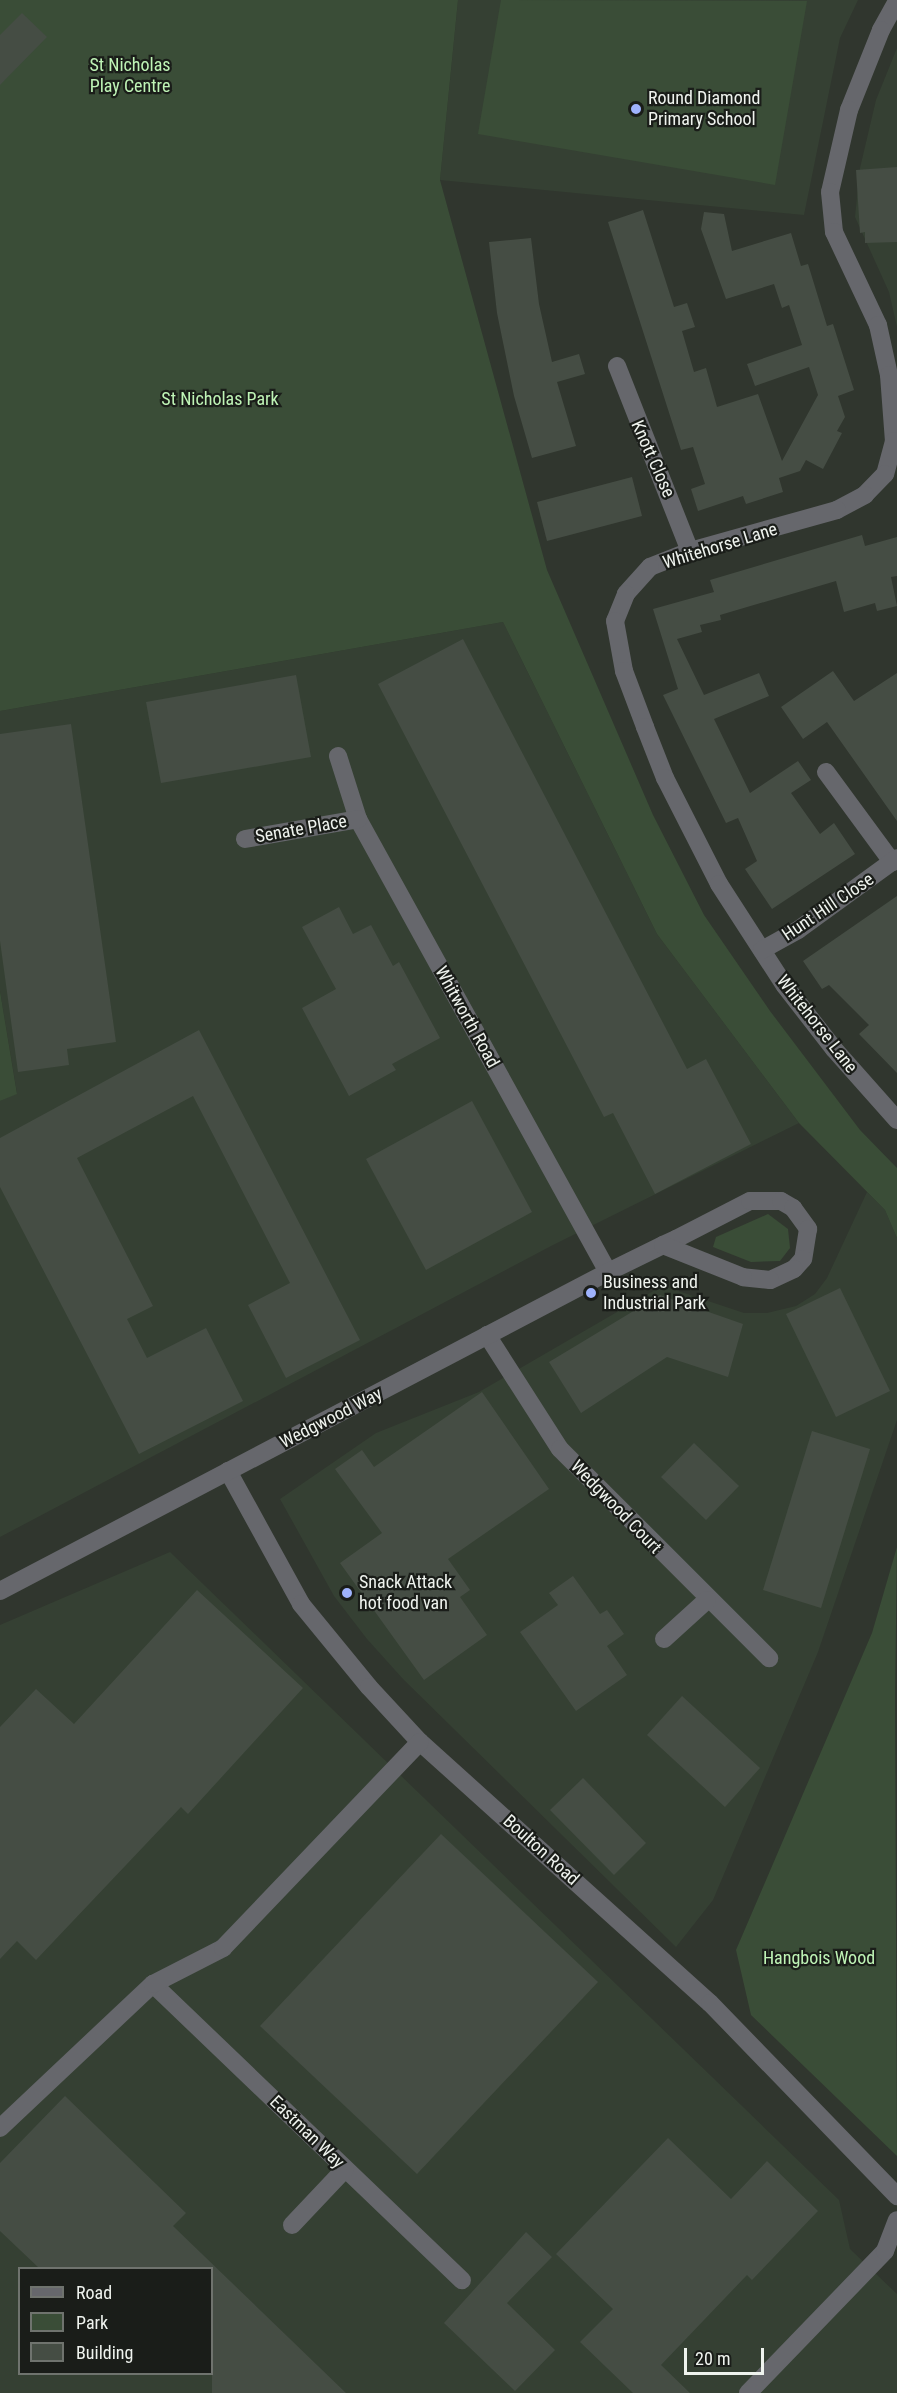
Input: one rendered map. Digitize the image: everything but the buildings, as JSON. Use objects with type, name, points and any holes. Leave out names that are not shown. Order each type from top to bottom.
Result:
[{"type":"street","name":"Whitehorse Lane","points":[[897,1],[881,30],[849,110],[830,192],[834,232],[878,325],[889,375],[894,441],[890,465],[865,495],[837,510],[690,551],[650,567],[633,584],[615,621],[616,638],[624,671],[665,778],[719,884],[762,950],[834,1049],[897,1120]]},
{"type":"street","name":"Knott Close","points":[[617,366],[690,551]]},
{"type":"street","name":"Whitworth Road","points":[[338,756],[358,819],[608,1272]]},
{"type":"street","name":"Hunt Hill Close","points":[[762,950],[798,930],[894,860],[826,772]]},
{"type":"street","name":"Senate Place","points":[[245,839],[358,819]]},
{"type":"street","name":"Wedgwood Way","points":[[0,1591],[608,1272],[663,1245],[762,1198],[774,1198],[793,1208],[808,1228],[803,1259],[794,1269],[770,1280],[743,1277],[663,1245]]},
{"type":"street","name":"Wedgwood Court","points":[[487,1335],[560,1449],[707,1600],[769,1658]]},
{"type":"street","name":"Boulton Road","points":[[228,1472],[301,1604],[353,1669],[420,1742],[710,2003],[897,2196]]},
{"type":"street","points":[[664,1639],[707,1600]]},
{"type":"street","points":[[0,2128],[153,1984],[223,1948],[420,1742]]},
{"type":"street","name":"Eastman Way","points":[[153,1984],[462,2280]]},
{"type":"street","points":[[292,2225],[345,2169]]},
{"type":"street","points":[[748,2393],[885,2251],[897,2220]]},
{"type":"shaded area","name":"Round Diamond Primary School","points":[[458,0],[858,0],[840,38],[804,215],[440,180]]},
{"type":"shaded area","points":[[897,48],[897,327],[889,292],[855,217],[860,168],[876,100]]},
{"type":"shaded area","points":[[503,622],[657,934],[799,1123],[553,1245],[0,1537],[0,1101],[17,1093],[0,991],[0,711]]},
{"type":"shaded area","points":[[867,1192],[885,1210],[897,1238],[897,1420],[818,1652],[713,1900],[676,1947],[403,1679],[367,1639],[334,1596],[280,1499],[376,1433],[479,1392],[655,1290],[669,1288],[744,1313],[767,1313],[796,1306],[815,1294],[827,1278]]},
{"type":"shaded area","points":[[170,1552],[839,2200],[850,2249],[897,2294],[897,2393],[0,2393],[0,1625]]},
{"type":"green space","name":"St Nicholas Park","points":[[0,0],[458,0],[440,180],[547,570],[653,815],[704,915],[770,1011],[860,1130],[897,1168],[897,1238],[885,1210],[799,1123],[657,934],[503,622],[0,711]]},
{"type":"green space","name":"Round Diamond Primary School","points":[[501,0],[807,1],[775,185],[478,134]]},
{"type":"green space","points":[[0,991],[17,1094],[0,1101]]},
{"type":"green space","points":[[768,1214],[788,1229],[790,1248],[780,1261],[751,1262],[713,1247],[716,1237]]},
{"type":"green space","name":"Hangbois Wood","points":[[897,1547],[895,1698],[897,2156],[751,2015],[736,1950],[872,1633]]},
{"type":"place","name":"Round Diamond Primary School","points":[[636,109]]},
{"type":"place","name":"Business and Industrial Park","points":[[591,1293]]},
{"type":"place","name":"Snack Attack hot food van","points":[[347,1593]]},
{"type":"park label","name":"St Nicholas Play Centre","points":[[130,76]]}]
